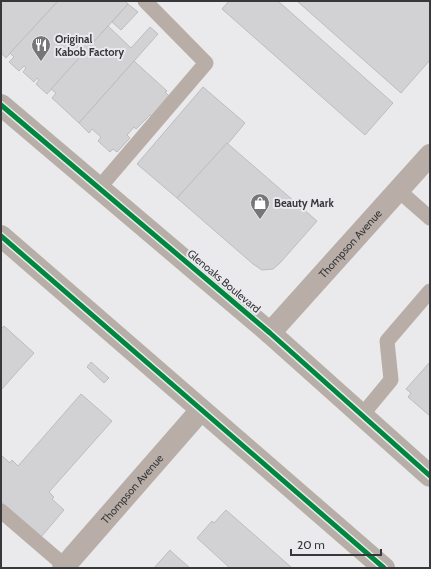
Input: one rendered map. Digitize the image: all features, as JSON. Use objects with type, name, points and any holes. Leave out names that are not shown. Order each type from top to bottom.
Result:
[{"type":"main road","name":"Glenoaks Boulevard","points":[[1,105],[270,333],[430,476]]},
{"type":"main road","points":[[1,236],[384,568]]},
{"type":"street","name":"Thompson Avenue","points":[[270,333],[430,155]]},
{"type":"street","name":"Thompson Avenue","points":[[64,567],[201,410]]},
{"type":"lane","points":[[99,188],[206,63],[145,1]]},
{"type":"lane","points":[[398,190],[430,218]]},
{"type":"lane","points":[[362,415],[391,380],[387,341],[430,291]]},
{"type":"lane","points":[[1,511],[64,567]]},
{"type":"building","points":[[1,1],[58,1],[6,58],[1,53]]},
{"type":"building","points":[[58,1],[125,1],[128,4],[47,94],[36,84],[39,80],[37,78],[34,82],[23,72],[26,68],[24,66],[19,71],[9,62],[14,57],[10,53]]},
{"type":"building","points":[[229,1],[278,1],[393,103],[365,135],[222,9]]},
{"type":"building","points":[[297,1],[430,1],[430,60],[401,93]]},
{"type":"building","points":[[128,4],[138,12],[121,30],[112,22]]},
{"type":"building","points":[[108,26],[131,48],[150,27],[158,34],[79,123],[52,98],[56,93],[51,89]]},
{"type":"building","points":[[134,61],[167,91],[165,92],[170,97],[152,116],[150,115],[136,129],[134,127],[127,135],[130,138],[117,152],[113,149],[110,152],[98,141],[101,137],[92,129],[89,133],[79,123]]},
{"type":"building","points":[[203,87],[245,123],[177,198],[137,164]]},
{"type":"building","points":[[227,143],[317,221],[273,269],[262,270],[253,264],[177,198]]},
{"type":"building","points":[[4,326],[34,353],[1,390],[1,329]]},
{"type":"building","points":[[91,362],[109,378],[104,383],[87,367]]},
{"type":"building","points":[[430,362],[430,416],[408,397],[411,393],[406,389]]},
{"type":"building","points":[[81,394],[112,421],[49,492],[54,497],[52,499],[64,510],[41,537],[1,502],[1,455],[10,463],[12,460],[18,466]]},
{"type":"building","points":[[226,510],[291,567],[230,568],[197,538],[212,521],[214,523]]},
{"type":"building","points":[[170,550],[174,554],[190,568],[154,568]]},
{"type":"cycle path","points":[[1,105],[270,333],[430,476]]},
{"type":"cycle path","points":[[1,236],[384,568]]},
{"type":"place","name":"Original Kabob Factory","points":[[41,62]]},
{"type":"place","name":"Beauty Mark","points":[[260,220]]}]
